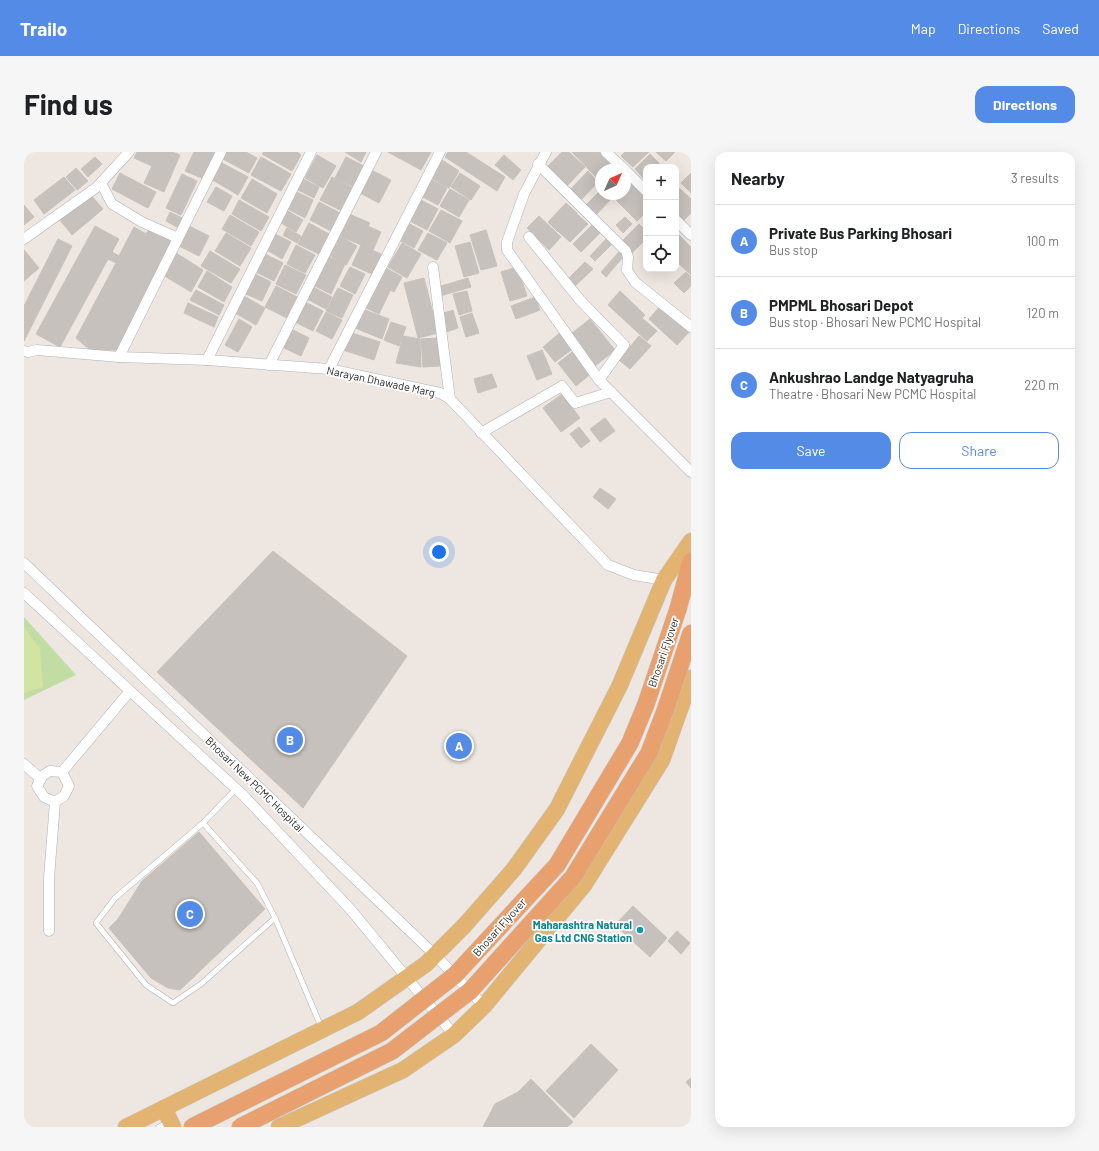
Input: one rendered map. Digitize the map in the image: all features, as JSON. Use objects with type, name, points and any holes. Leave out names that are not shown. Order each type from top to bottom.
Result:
[{"type":"highway","name":"Bhosari Flyover","points":[[192,1127],[381,1033],[455,975],[556,865],[630,743],[646,704],[678,609],[691,561]]},
{"type":"highway","name":"Bhosari Flyover","points":[[240,1127],[392,1051],[470,991],[574,877],[649,753],[665,711],[691,633]]},
{"type":"main road","points":[[126,1127],[167,1121],[322,1030],[358,1012],[426,964],[495,893],[557,809],[620,685],[664,580],[691,541]]},
{"type":"main road","points":[[279,1127],[403,1070],[454,1035],[484,1006],[584,886],[662,760],[691,678]]},
{"type":"street","points":[[24,239],[100,183],[129,152]]},
{"type":"street","points":[[119,357],[221,152]]},
{"type":"street","points":[[207,360],[311,152]]},
{"type":"street","points":[[268,365],[376,152]]},
{"type":"street","points":[[329,369],[440,152]]},
{"type":"street","points":[[546,152],[538,164],[524,194],[507,242],[507,250],[599,380],[691,472]]},
{"type":"street","points":[[606,152],[619,164]]},
{"type":"street","points":[[538,164],[626,251],[628,256],[627,270],[635,282],[691,327]]},
{"type":"street","points":[[631,176],[643,188]]},
{"type":"street","points":[[100,183],[112,204],[142,222],[178,238]]},
{"type":"street","points":[[679,223],[691,235]]},
{"type":"street","points":[[529,237],[580,300],[624,345],[599,380]]},
{"type":"street","points":[[433,267],[450,399]]},
{"type":"street","name":"Narayan Dhawade Marg","points":[[25,354],[37,350],[119,357],[207,360],[329,369],[440,393],[450,399],[608,564],[634,575],[664,580]]},
{"type":"street","points":[[481,433],[562,386],[575,403],[610,392]]},
{"type":"street","name":"Bhosari New PCMC Hospital","points":[[24,563],[435,955],[484,1006]]},
{"type":"street","name":"Bhosari New PCMC Hospital","points":[[24,593],[236,789],[366,927],[406,978],[454,1035]]},
{"type":"street","points":[[62,772],[130,691]]},
{"type":"street","points":[[24,764],[40,779]]},
{"type":"street","points":[[55,802],[44,797],[38,786],[42,776],[50,771],[62,772]]},
{"type":"street","points":[[55,802],[64,796],[69,786],[62,772]]},
{"type":"street","points":[[49,931],[49,878],[55,802]]},
{"type":"lane","points":[[236,789],[202,823],[115,898],[96,923],[146,985],[173,1003],[201,984],[275,918]]},
{"type":"lane","points":[[202,823],[257,883],[275,918],[322,1030]]},
{"type":"green space","points":[[24,617],[76,675],[24,700]]},
{"type":"green space","points":[[24,627],[40,649],[43,687],[24,693]]},
{"type":"building","points":[[137,152],[172,152],[180,155],[164,192],[144,183],[152,166],[134,158]]},
{"type":"building","points":[[194,152],[216,152],[204,179],[185,171]]},
{"type":"building","points":[[225,152],[246,152],[257,158],[249,173],[221,158]]},
{"type":"building","points":[[264,152],[297,152],[301,155],[292,171],[262,154]]},
{"type":"building","points":[[345,152],[366,152],[361,162]]},
{"type":"building","points":[[388,152],[431,152],[421,170]]},
{"type":"building","points":[[448,152],[466,152],[505,177],[497,191],[445,157]]},
{"type":"building","points":[[562,152],[569,152],[585,167],[565,188],[545,169]]},
{"type":"building","points":[[572,152],[599,152],[610,163],[595,164],[595,176]]},
{"type":"building","points":[[625,152],[649,152],[633,167],[621,156]]},
{"type":"building","points":[[656,152],[675,152],[666,161]]},
{"type":"building","points":[[650,154],[660,164],[643,164],[643,178],[635,169]]},
{"type":"building","points":[[317,155],[336,166],[323,188],[305,178]]},
{"type":"building","points":[[504,155],[521,170],[513,180],[495,165]]},
{"type":"building","points":[[95,157],[102,164],[88,177],[81,169]]},
{"type":"building","points":[[261,157],[291,174],[281,191],[251,175]]},
{"type":"building","points":[[346,157],[364,166],[354,187],[335,178]]},
{"type":"building","points":[[442,160],[459,171],[449,188],[431,178]]},
{"type":"building","points":[[220,162],[248,177],[238,195],[211,179]]},
{"type":"building","points":[[76,168],[88,181],[77,190],[66,177]]},
{"type":"building","points":[[371,170],[391,180],[379,203],[360,193]]},
{"type":"building","points":[[588,171],[595,179],[595,185],[578,203],[567,193]]},
{"type":"building","points":[[120,173],[156,192],[148,208],[112,189]]},
{"type":"building","points":[[460,173],[480,186],[471,200],[451,187]]},
{"type":"building","points":[[691,173],[691,193],[681,183]]},
{"type":"building","points":[[182,174],[197,181],[181,215],[166,208]]},
{"type":"building","points":[[64,177],[75,190],[44,214],[34,200]]},
{"type":"building","points":[[332,177],[353,188],[342,211],[320,200]]},
{"type":"building","points":[[252,179],[277,194],[267,213],[241,198]]},
{"type":"building","points":[[303,179],[319,187],[314,198],[298,190]]},
{"type":"building","points":[[430,179],[447,188],[438,205],[421,196]]},
{"type":"building","points":[[632,182],[643,192],[643,215],[637,221],[616,200],[631,200]]},
{"type":"building","points":[[216,187],[232,196],[224,211],[207,202]]},
{"type":"building","points":[[679,188],[691,199],[691,213],[684,220],[679,215]]},
{"type":"building","points":[[450,189],[469,200],[459,217],[440,206]]},
{"type":"building","points":[[297,192],[313,200],[305,218],[288,209]]},
{"type":"building","points":[[90,194],[103,209],[72,235],[60,220]]},
{"type":"building","points":[[595,196],[595,200],[610,200],[593,218],[583,208]]},
{"type":"building","points":[[419,199],[438,209],[427,230],[408,220]]},
{"type":"building","points":[[239,200],[269,217],[261,231],[232,214]]},
{"type":"building","points":[[319,202],[340,213],[331,231],[310,220]]},
{"type":"building","points":[[566,203],[577,213],[558,232],[548,222]]},
{"type":"building","points":[[24,205],[34,217],[24,225]]},
{"type":"building","points":[[441,210],[462,221],[450,243],[429,231]]},
{"type":"building","points":[[288,211],[303,220],[296,232],[281,223]]},
{"type":"building","points":[[170,212],[182,218],[177,227],[166,221]]},
{"type":"building","points":[[349,214],[370,223],[368,226],[381,232],[373,250],[340,236]]},
{"type":"building","points":[[577,214],[588,224],[570,242],[559,232]]},
{"type":"building","points":[[230,215],[259,232],[251,246],[222,229]]},
{"type":"building","points":[[539,216],[561,237],[549,250],[527,228]]},
{"type":"building","points":[[625,217],[632,224],[623,233],[616,225]]},
{"type":"building","points":[[406,222],[423,231],[414,248],[397,239]]},
{"type":"building","points":[[309,223],[329,234],[319,254],[298,244]]},
{"type":"building","points":[[639,224],[643,228],[643,242],[631,254],[620,243]]},
{"type":"building","points":[[592,225],[600,233],[581,252],[573,244]]},
{"type":"building","points":[[95,226],[119,239],[112,252],[119,256],[134,227],[146,234],[149,229],[157,235],[172,240],[118,350],[90,350],[76,338],[116,263],[108,259],[60,347],[36,334]]},
{"type":"building","points":[[189,226],[209,236],[199,256],[179,246]]},
{"type":"building","points":[[287,228],[301,236],[297,243],[283,235]]},
{"type":"building","points":[[486,230],[497,266],[481,270],[470,235]]},
{"type":"building","points":[[226,233],[251,248],[240,266],[215,251]]},
{"type":"building","points":[[428,233],[447,243],[437,260],[418,250]]},
{"type":"building","points":[[275,234],[291,242],[282,259],[267,250]]},
{"type":"building","points":[[338,235],[357,246],[346,265],[327,254]]},
{"type":"building","points":[[679,235],[691,247],[691,275],[679,264]]},
{"type":"building","points":[[607,238],[613,243],[595,261],[590,256]]},
{"type":"building","points":[[58,239],[72,246],[24,341],[24,306]]},
{"type":"building","points":[[470,242],[479,273],[464,277],[455,246]]},
{"type":"building","points":[[402,243],[421,254],[407,278],[388,267]]},
{"type":"building","points":[[296,245],[315,255],[305,273],[287,264]]},
{"type":"building","points":[[361,245],[381,254],[372,274],[352,265]]},
{"type":"building","points":[[24,250],[39,268],[24,281]]},
{"type":"building","points":[[210,251],[240,269],[231,283],[201,266]]},
{"type":"building","points":[[619,252],[624,256],[606,277],[601,272]]},
{"type":"building","points":[[176,253],[203,270],[191,292],[163,275]]},
{"type":"building","points":[[265,254],[283,263],[274,281],[256,272]]},
{"type":"building","points":[[327,256],[345,264],[331,294],[313,285]]},
{"type":"building","points":[[585,262],[593,269],[574,287],[567,280]]},
{"type":"building","points":[[285,265],[306,275],[296,294],[276,284]]},
{"type":"building","points":[[350,267],[365,274],[355,294],[340,286]]},
{"type":"building","points":[[384,267],[402,277],[394,292],[375,283]]},
{"type":"building","points":[[517,267],[527,296],[510,301],[501,272]]},
{"type":"building","points":[[207,271],[232,287],[224,302],[198,287]]},
{"type":"building","points":[[686,272],[691,277],[691,286],[684,293],[674,283]]},
{"type":"building","points":[[255,274],[271,282],[262,301],[246,294]]},
{"type":"building","points":[[424,278],[438,333],[418,338],[404,283]]},
{"type":"building","points":[[468,278],[471,287],[440,296],[438,287]]},
{"type":"building","points":[[373,283],[390,291],[379,314],[362,306]]},
{"type":"building","points":[[276,286],[299,298],[289,319],[265,307]]},
{"type":"building","points":[[313,287],[332,297],[326,309],[307,299]]},
{"type":"building","points":[[338,288],[353,295],[342,318],[326,311]]},
{"type":"building","points":[[196,290],[224,305],[219,315],[190,300]]},
{"type":"building","points":[[467,291],[472,311],[459,315],[453,294]]},
{"type":"building","points":[[620,291],[645,315],[642,318],[657,331],[647,341],[608,305]]},
{"type":"building","points":[[244,296],[265,308],[256,325],[235,313]]},
{"type":"building","points":[[535,297],[540,310],[516,319],[511,306]]},
{"type":"building","points":[[303,301],[323,311],[313,331],[293,321]]},
{"type":"building","points":[[188,303],[218,317],[214,327],[184,313]]},
{"type":"building","points":[[661,305],[690,331],[677,345],[649,319]]},
{"type":"building","points":[[362,309],[389,319],[382,339],[355,328]]},
{"type":"building","points":[[453,310],[458,328],[446,332],[441,314]]},
{"type":"building","points":[[326,312],[342,320],[332,339],[316,331]]},
{"type":"building","points":[[472,313],[479,333],[466,337],[460,317]]},
{"type":"building","points":[[239,319],[252,327],[238,352],[225,345]]},
{"type":"building","points":[[590,319],[615,350],[595,366],[571,334]]},
{"type":"building","points":[[391,322],[406,327],[399,346],[384,340]]},
{"type":"building","points":[[289,328],[309,338],[301,356],[280,346]]},
{"type":"building","points":[[349,332],[380,342],[374,360],[343,350]]},
{"type":"building","points":[[561,332],[574,348],[555,362],[543,347]]},
{"type":"building","points":[[403,336],[420,339],[421,367],[396,363]]},
{"type":"building","points":[[639,336],[651,346],[630,369],[619,360]]},
{"type":"building","points":[[438,338],[440,366],[423,367],[421,339]]},
{"type":"building","points":[[542,350],[552,374],[537,380],[527,356]]},
{"type":"building","points":[[575,350],[593,372],[576,386],[558,363]]},
{"type":"building","points":[[492,374],[497,387],[478,393],[474,379]]},
{"type":"building","points":[[562,394],[580,418],[561,432],[543,408]]},
{"type":"building","points":[[605,418],[615,431],[600,442],[590,429]]},
{"type":"building","points":[[579,427],[590,441],[581,448],[570,434]]},
{"type":"building","points":[[600,488],[616,499],[608,509],[593,497]]},
{"type":"building","points":[[273,551],[407,656],[303,808],[157,672]]},
{"type":"building","points":[[199,832],[265,909],[180,990],[168,988],[151,978],[109,928],[118,919],[142,881]]},
{"type":"building","name":"Maharashtra Natural Gas Ltd CNG Station","points":[[633,906],[667,938],[650,957],[615,925]]},
{"type":"building","points":[[677,931],[690,943],[681,954],[668,941]]},
{"type":"building","points":[[591,1044],[618,1070],[574,1118],[546,1091]]},
{"type":"building","points":[[691,1078],[691,1088],[686,1082]]},
{"type":"building","points":[[531,1079],[573,1122],[567,1127],[483,1127],[495,1104],[518,1092]]},
{"type":"place","name":"PMPML Bhosari Depot","points":[[290,740]]},
{"type":"place","name":"Private Bus Parking Bhosari","points":[[459,746]]},
{"type":"place","name":"Ankushrao Landge Natyagruha","points":[[190,914]]},
{"type":"place","name":"Maharashtra Natural Gas Ltd CNG Station","points":[[640,930]]}]
